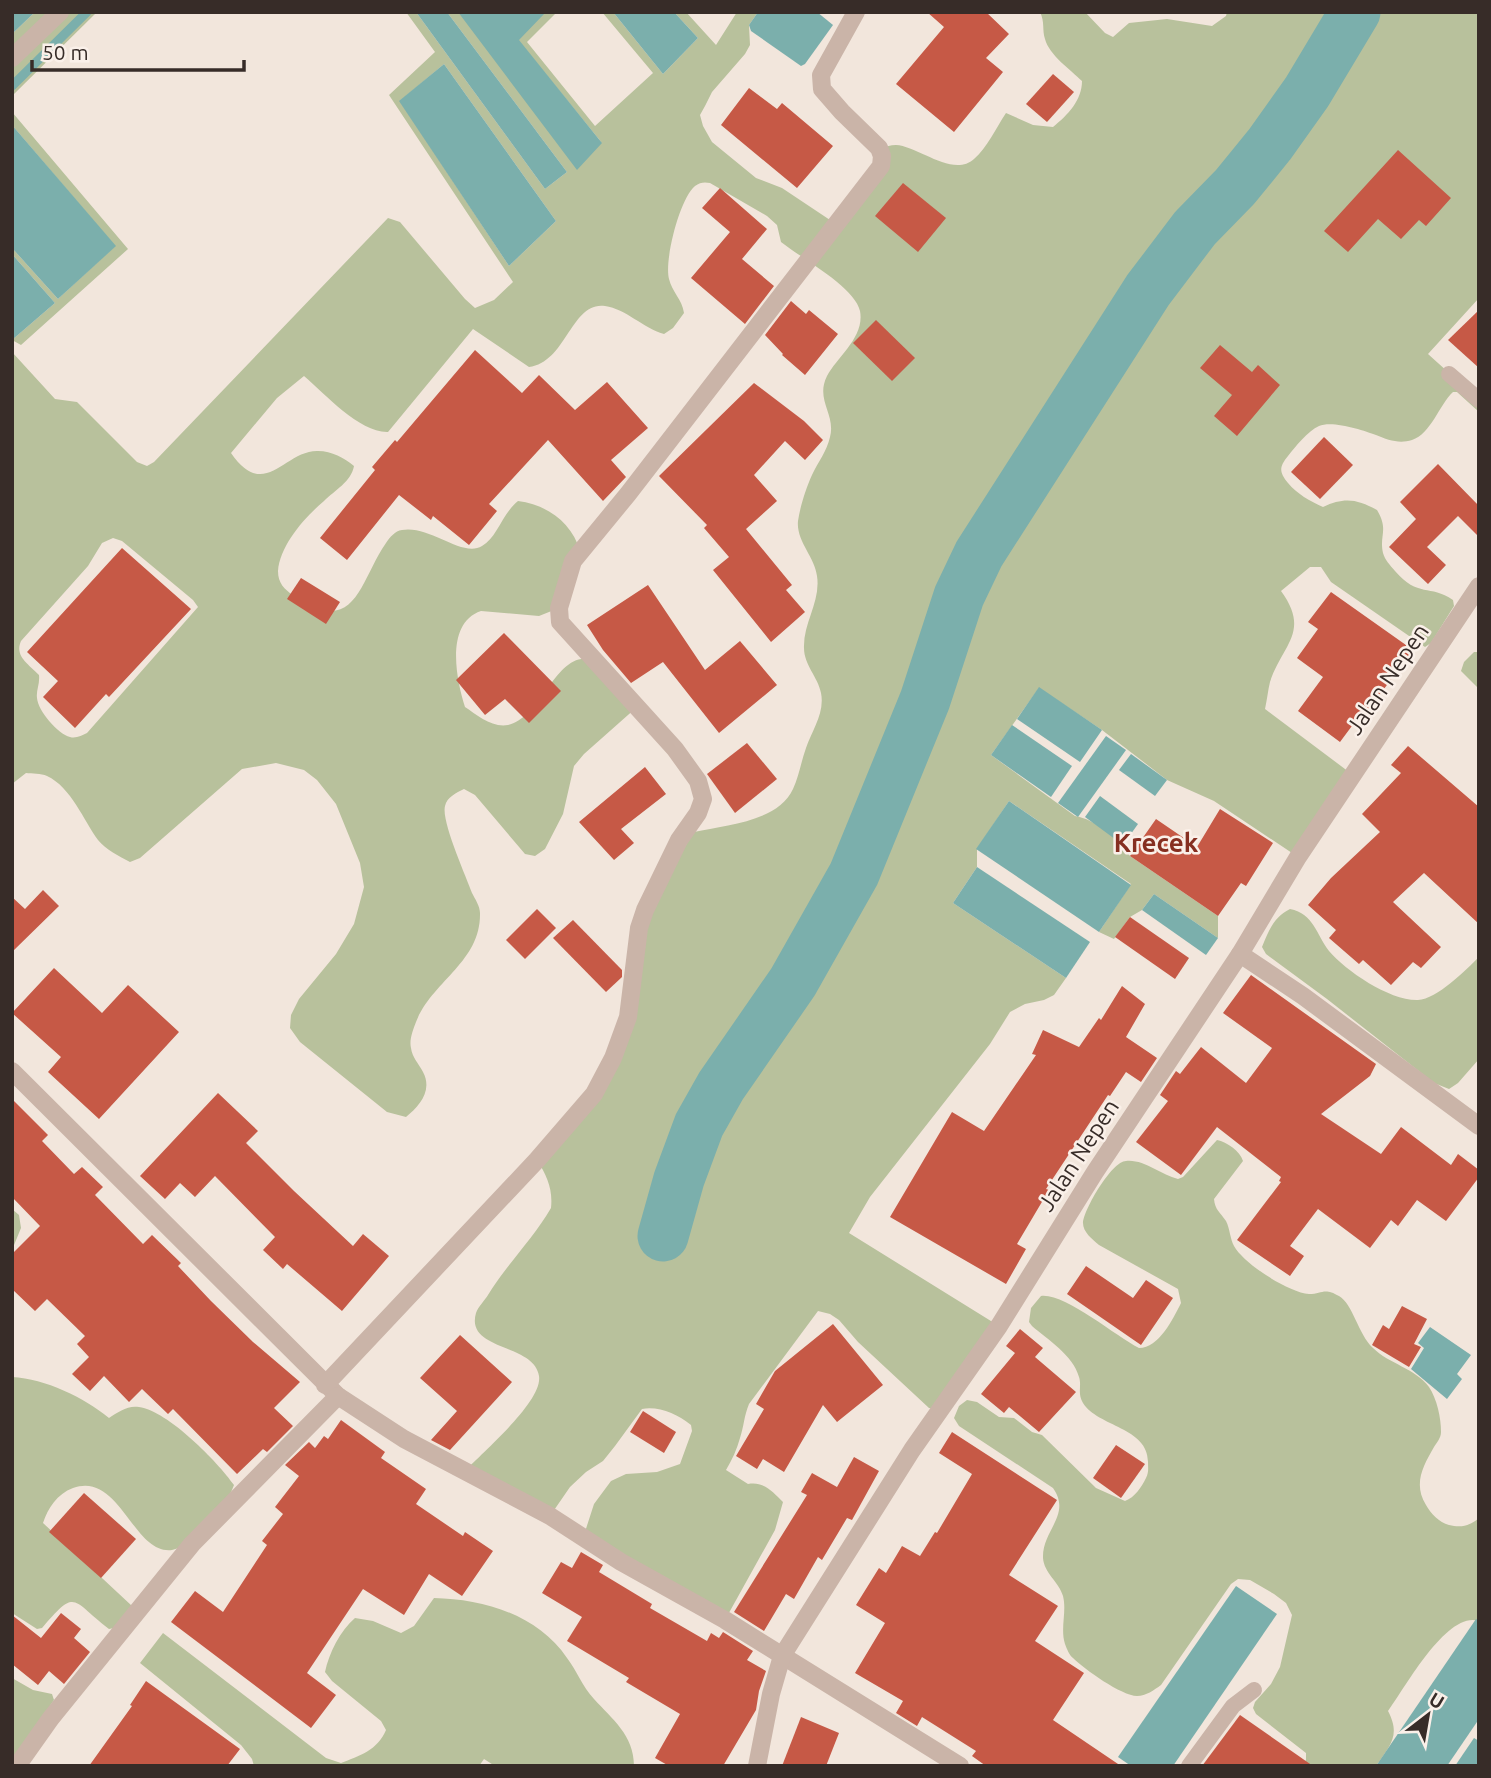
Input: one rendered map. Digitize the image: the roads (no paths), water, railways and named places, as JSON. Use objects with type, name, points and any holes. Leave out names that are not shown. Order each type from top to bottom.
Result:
[{"type":"street","points":[[12,58],[60,12]]},
{"type":"street","points":[[17,1766],[51,1718],[192,1544],[537,1160],[594,1094],[613,1058],[628,1017],[639,928],[645,910],[679,840],[698,813],[703,799],[698,781],[675,749],[560,622],[559,608],[563,590],[573,561],[628,494],[881,166],[879,148],[821,89],[821,75],[856,12]]},
{"type":"street","name":"Jalan Nepen","points":[[757,1766],[771,1694],[782,1656],[912,1450],[999,1326],[1095,1172],[1240,954],[1298,857],[1479,586]]},
{"type":"street","points":[[1240,954],[1303,996],[1479,1126]]},
{"type":"street","points":[[12,1071],[331,1390],[404,1438],[550,1516],[621,1562],[725,1620],[960,1766]]},
{"type":"lane","points":[[1449,374],[1479,400]]},
{"type":"lane","points":[[1189,1766],[1233,1706],[1254,1690]]},
{"type":"water","points":[[12,12],[35,12],[12,34]]},
{"type":"water","points":[[416,12],[447,12],[567,172],[545,189]]},
{"type":"water","points":[[458,12],[545,13],[519,40],[602,143],[577,170]]},
{"type":"water","points":[[613,12],[674,12],[698,38],[663,74]]},
{"type":"water","points":[[758,12],[817,12],[833,25],[801,66],[751,31],[749,25]]},
{"type":"water","points":[[444,64],[556,221],[509,266],[399,101]]},
{"type":"water","points":[[12,125],[116,246],[58,299],[12,248]]},
{"type":"water","points":[[12,254],[55,303],[12,340]]},
{"type":"water","points":[[1039,687],[1102,730],[1080,762],[1017,719]]},
{"type":"water","points":[[1012,725],[1072,766],[1051,797],[991,755]]},
{"type":"water","points":[[1106,736],[1126,750],[1078,817],[1058,803]]},
{"type":"water","points":[[1131,754],[1167,780],[1155,796],[1119,770]]},
{"type":"water","points":[[1100,796],[1138,824],[1123,845],[1085,817]]},
{"type":"water","points":[[1009,801],[1131,885],[1099,932],[976,849]]},
{"type":"water","points":[[977,867],[1090,942],[1066,978],[953,903]]},
{"type":"water","points":[[1154,894],[1218,938],[1206,955],[1142,910]]},
{"type":"water","points":[[1430,1327],[1471,1355],[1457,1374],[1462,1379],[1447,1399],[1411,1369],[1424,1348],[1418,1343]]},
{"type":"water","points":[[1236,1586],[1277,1614],[1173,1766],[1131,1766],[1118,1757]]},
{"type":"water","points":[[1476,1619],[1479,1621],[1479,1719],[1447,1766],[1376,1766]]},
{"type":"water","points":[[1474,1738],[1479,1741],[1479,1766],[1455,1766]]},
{"type":"waterway","points":[[12,86],[87,12]]},
{"type":"waterway","points":[[663,1236],[679,1179],[699,1125],[721,1086],[793,982],[854,874],[925,700],[959,596],[979,554],[1148,290],[1195,228],[1235,187],[1270,144],[1307,92],[1355,12]]},
{"type":"district","name":"Krecek","points":[[1156,842]]}]
